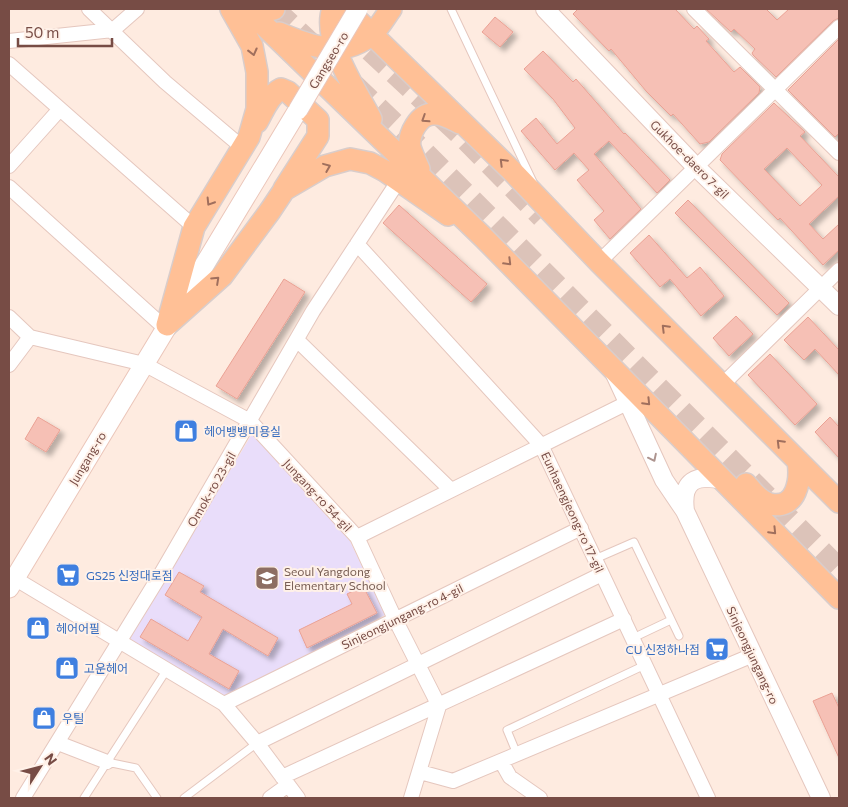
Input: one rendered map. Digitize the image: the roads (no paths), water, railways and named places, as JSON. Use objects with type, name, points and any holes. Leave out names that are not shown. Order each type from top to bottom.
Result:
[{"type":"main road","points":[[231,9],[252,46],[257,72],[257,109],[246,142]]},
{"type":"main road","points":[[247,9],[270,18],[382,137],[612,366],[839,598]]},
{"type":"main road","points":[[255,9],[261,11],[304,44],[320,48],[336,48],[358,43],[382,22]]},
{"type":"main road","points":[[334,9],[331,16],[332,40],[357,93],[382,137]]},
{"type":"main road","points":[[346,9],[382,22],[404,64],[839,502]]},
{"type":"main road","name":"Gangseo-ro","points":[[298,110],[358,9]]},
{"type":"main road","points":[[281,89],[288,92],[318,120],[318,136],[270,211],[222,276],[166,327],[194,227],[246,142],[269,100],[275,92],[281,89]]},
{"type":"main road","name":"Jungang-ro","points":[[10,581],[298,110]]},
{"type":"main road","points":[[424,178],[410,145],[413,130],[420,120],[433,114],[444,115],[469,128]]},
{"type":"main road","points":[[284,190],[326,166],[350,159],[370,164],[399,180],[424,200],[483,236]]},
{"type":"main road","points":[[688,443],[713,452],[762,501],[770,504],[785,502],[798,488],[800,474],[798,461]]},
{"type":"street","points":[[89,9],[113,30],[164,82],[246,142]]},
{"type":"street","points":[[9,41],[113,30],[137,9]]},
{"type":"street","name":"Gukhoe-daero 7-gil","points":[[545,9],[696,166],[839,306]]},
{"type":"street","points":[[696,10],[839,153]]},
{"type":"street","points":[[599,262],[839,27]]},
{"type":"street","points":[[9,64],[194,227]]},
{"type":"street","points":[[9,166],[60,109]]},
{"type":"street","name":"Omok-ro 23-gil","points":[[23,798],[58,744],[297,340],[356,244],[399,180]]},
{"type":"street","points":[[9,187],[166,327]]},
{"type":"street","name":"Eunhaengjeong-ro 17-gil","points":[[356,244],[541,445],[707,798]]},
{"type":"street","points":[[722,385],[839,270]]},
{"type":"street","points":[[9,317],[30,337],[9,365]]},
{"type":"street","name":"Jungang-ro 54-gil","points":[[30,337],[144,364],[250,421],[357,537],[395,619],[439,706]]},
{"type":"street","points":[[297,340],[451,490]]},
{"type":"street","name":"Sinjeongjungang-ro","points":[[612,366],[627,403],[664,480],[685,511],[821,798]]},
{"type":"street","points":[[357,537],[627,403]]},
{"type":"street","points":[[685,511],[683,497],[691,482],[700,477],[723,480]]},
{"type":"street","name":"Sinjeongjungang-ro 4-gil","points":[[224,704],[581,528]]},
{"type":"street","points":[[257,743],[602,574]]},
{"type":"street","points":[[10,581],[224,704],[257,743],[298,798]]},
{"type":"street","points":[[270,798],[285,781],[624,619]]},
{"type":"street","points":[[420,772],[453,781],[753,655]]},
{"type":"street","points":[[412,798],[439,706]]},
{"type":"street","points":[[58,744],[107,762]]},
{"type":"street","points":[[501,761],[510,777],[540,798]]},
{"type":"lane","points":[[451,9],[515,146],[546,207]]},
{"type":"lane","points":[[595,559],[634,542],[679,636]]},
{"type":"lane","points":[[633,638],[671,620]]},
{"type":"lane","points":[[518,754],[507,730],[646,665]]},
{"type":"lane","points":[[84,798],[166,671]]},
{"type":"lane","points":[[184,798],[257,743]]},
{"type":"lane","points":[[107,762],[136,768],[158,798]]},
{"type":"tunnel","points":[[274,9],[317,49]]},
{"type":"tunnel","points":[[346,28],[466,140],[542,217]]},
{"type":"tunnel","points":[[354,85],[418,146],[839,569]]},
{"type":"place","name":"헤어뱅뱅미용실","points":[[186,431]]},
{"type":"place","name":"GS25 신정대로점","points":[[68,575]]},
{"type":"place","name":"Seoul Yangdong Elementary School","points":[[267,578]]},
{"type":"place","name":"헤어어필","points":[[38,628]]},
{"type":"place","name":"CU 신정하나점","points":[[717,649]]},
{"type":"place","name":"고운헤어","points":[[67,668]]},
{"type":"place","name":"우틸","points":[[44,718]]}]
